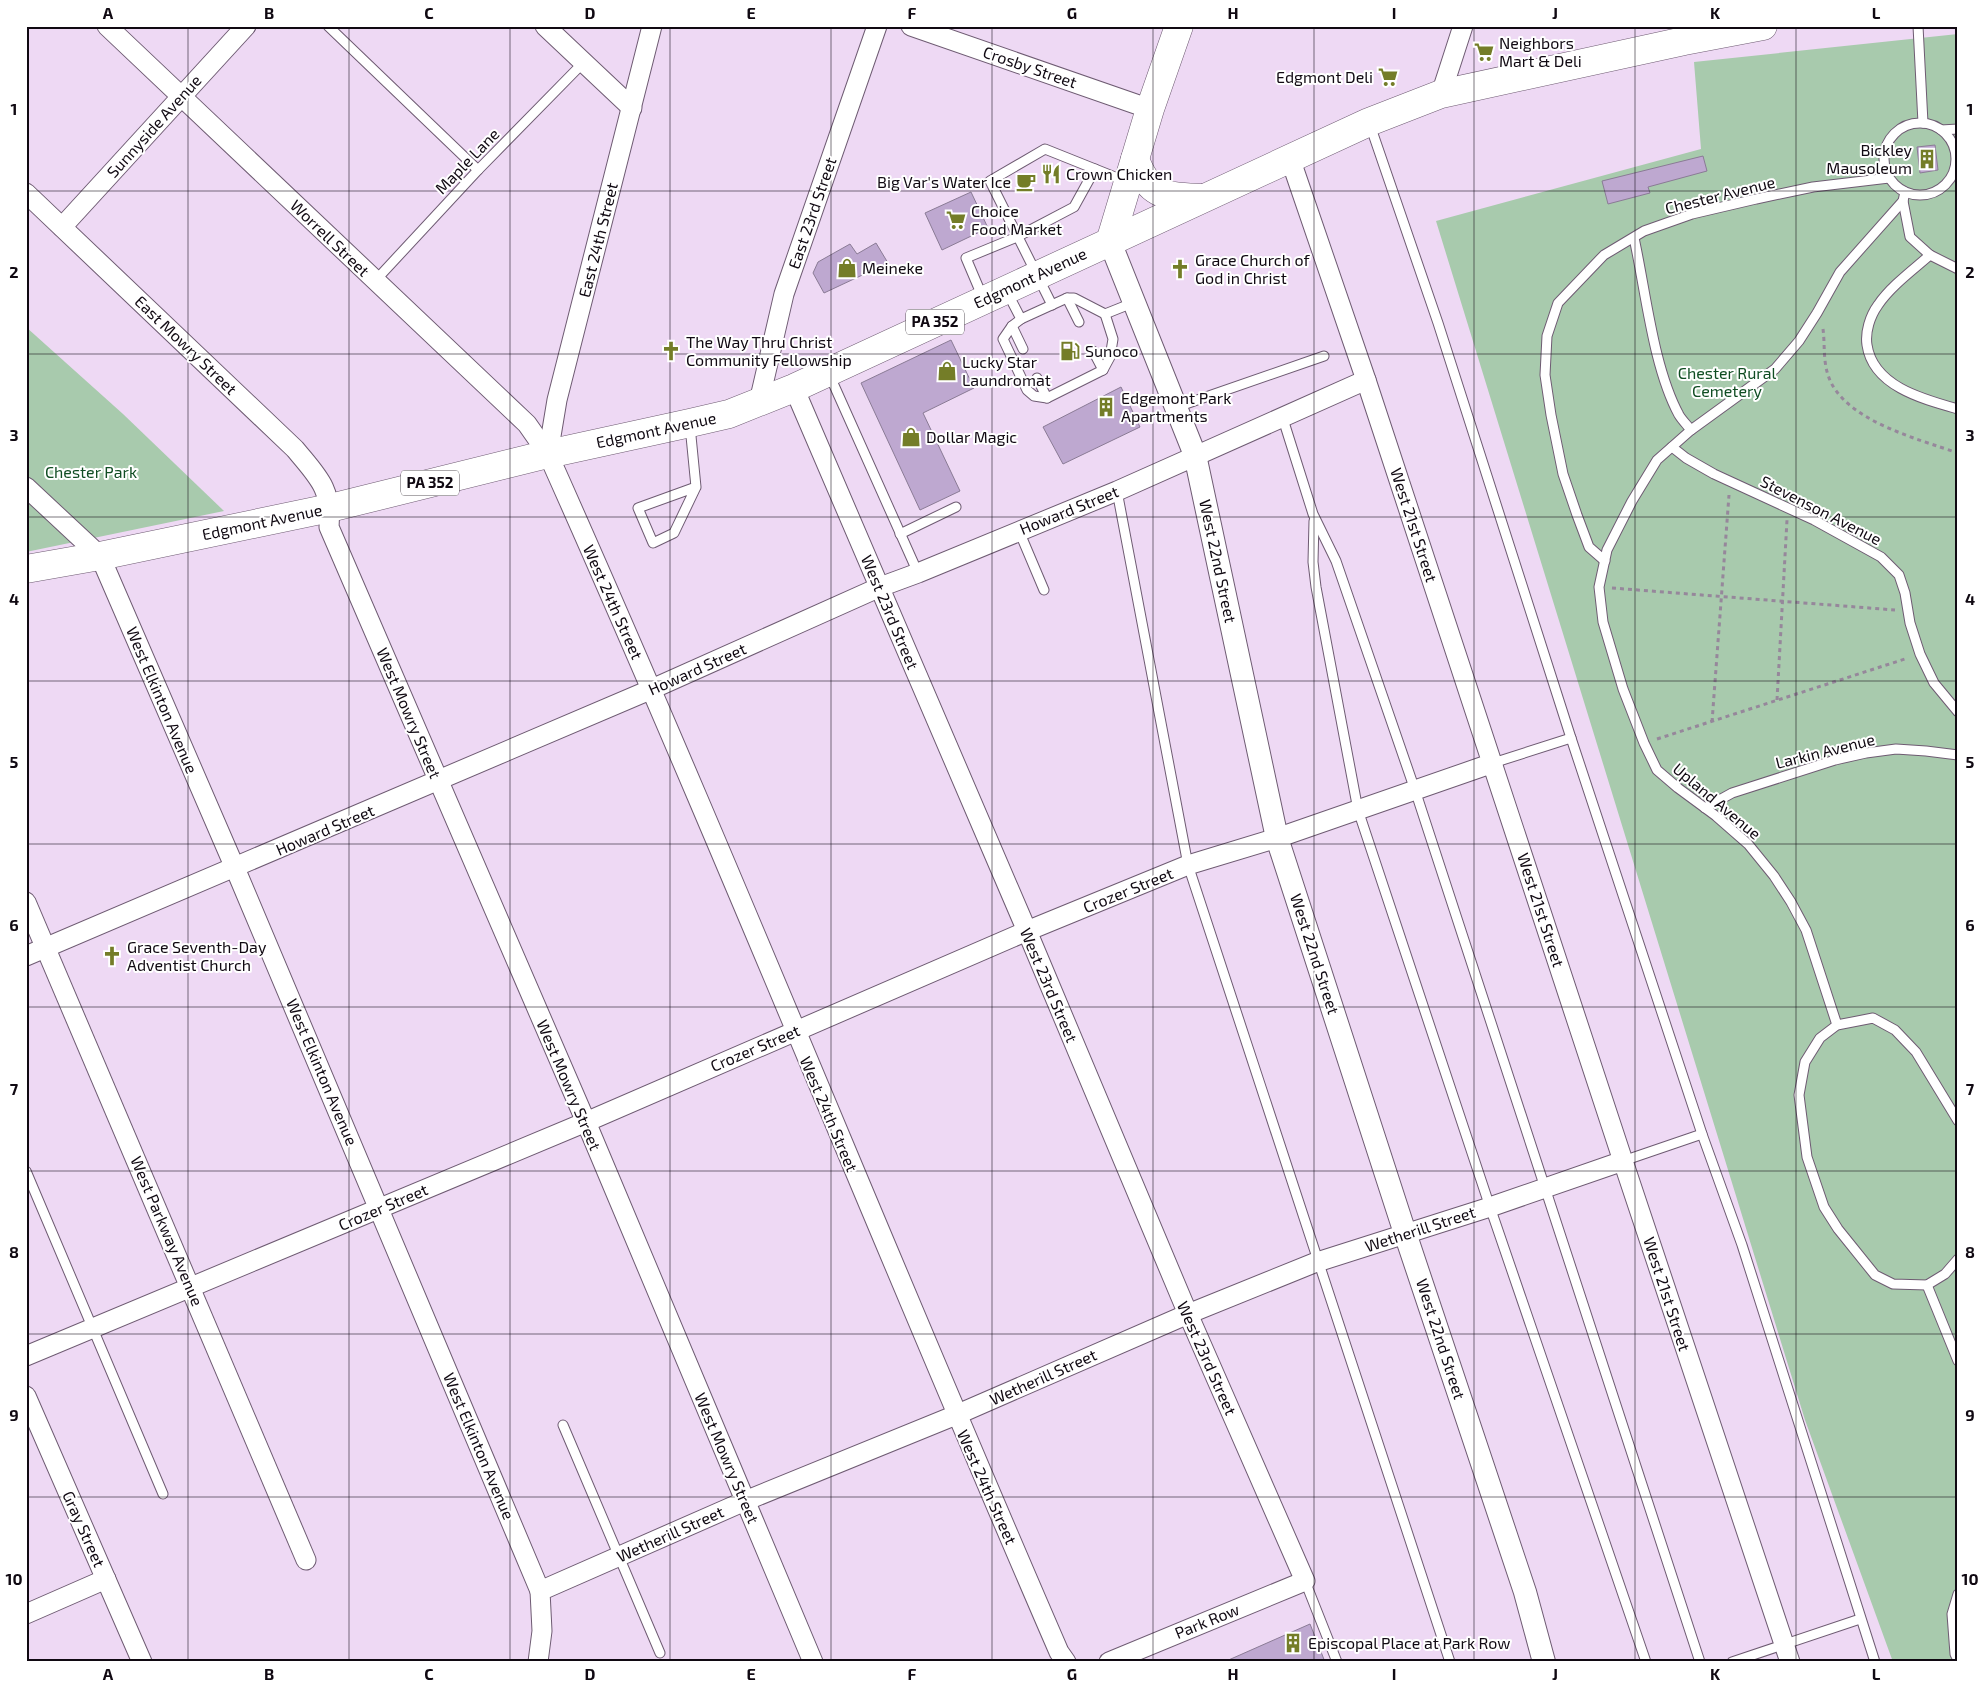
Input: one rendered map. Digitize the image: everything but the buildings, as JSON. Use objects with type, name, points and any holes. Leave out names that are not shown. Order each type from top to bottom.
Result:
[{"type":"main road","points":[[1110,242],[1150,109],[1179,26]]},
{"type":"main road","name":"Edgmont Avenue","points":[[26,569],[100,556],[330,508],[548,454],[729,414],[794,388],[1369,122],[1441,94],[1684,41],[1763,26]]},
{"type":"main road","points":[[1131,170],[1141,175],[1146,183],[1154,189],[1172,196],[1203,198]]},
{"type":"street","name":"Worrell Street","points":[[108,26],[527,424],[548,454]]},
{"type":"street","name":"Sunnyside Avenue","points":[[62,227],[246,26]]},
{"type":"street","points":[[545,26],[632,108]]},
{"type":"street","name":"East 24th Street","points":[[548,454],[557,400],[652,26]]},
{"type":"street","name":"East 23rd Street","points":[[759,402],[784,294],[877,26]]},
{"type":"street","name":"Crosby Street","points":[[911,26],[1150,109]]},
{"type":"street","points":[[1441,94],[1463,26]]},
{"type":"street","name":"West 21st Street","points":[[1290,158],[1366,380],[1787,1653]]},
{"type":"street","name":"East Mowry Street","points":[[26,193],[295,449],[322,482],[330,508]]},
{"type":"street","name":"West 22nd Street","points":[[1110,242],[1196,455],[1277,838],[1525,1592],[1544,1662]]},
{"type":"street","name":"Howard Street","points":[[26,956],[652,689],[880,587],[1117,491],[1366,380]]},
{"type":"street","name":"West 23rd Street","points":[[794,388],[1027,931],[1188,1314],[1305,1581]]},
{"type":"street","name":"West 24th Street","points":[[548,454],[652,689],[956,1415],[1059,1652],[1066,1662]]},
{"type":"street","points":[[26,487],[100,556]]},
{"type":"street","name":"West Mowry Street","points":[[330,508],[329,527],[586,1122],[813,1662]]},
{"type":"street","name":"West Elkinton Avenue","points":[[100,556],[380,1208],[540,1591]]},
{"type":"street","name":"Crozer Street","points":[[26,1356],[586,1122],[1027,931],[1188,865],[1277,838],[1493,763]]},
{"type":"street","name":"West Parkway Avenue","points":[[26,902],[306,1560]]},
{"type":"street","name":"Wetherill Street","points":[[540,1591],[745,1501],[956,1415],[1188,1314],[1319,1262],[1490,1207],[1623,1161]]},
{"type":"street","name":"Gray Street","points":[[26,1396],[142,1662]]},
{"type":"street","points":[[26,1614],[106,1579]]},
{"type":"street","name":"Park Row","points":[[1109,1662],[1305,1581]]},
{"type":"street","points":[[538,1662],[542,1631],[540,1591]]},
{"type":"lane","points":[[328,26],[478,170]]},
{"type":"lane","points":[[1918,26],[1923,123]]},
{"type":"lane","name":"Maple Lane","points":[[375,281],[478,170],[583,63]]},
{"type":"lane","points":[[1369,122],[1438,323],[1571,738],[1702,1134],[1742,1244],[1875,1662]]},
{"type":"lane","points":[[1904,196],[1928,194],[1939,190],[1948,182],[1954,172],[1956,160],[1954,149],[1949,138],[1941,130],[1923,123],[1901,128],[1886,145],[1884,162],[1889,178],[1904,196],[1910,237],[1930,255],[1958,269]]},
{"type":"lane","points":[[1941,130],[1958,129]]},
{"type":"lane","points":[[1052,305],[990,181],[1045,150],[1094,169],[1131,170]]},
{"type":"lane","points":[[1021,319],[995,295],[966,258],[1017,237],[1074,207],[1094,169]]},
{"type":"lane","name":"Chester Avenue","points":[[1605,561],[1589,547],[1563,474],[1545,375],[1546,336],[1558,303],[1604,255],[1644,231],[1692,214],[1710,210],[1813,188],[1889,178]]},
{"type":"lane","name":"Upland Avenue","points":[[1838,1025],[1806,930],[1774,876],[1748,844],[1657,770],[1644,743],[1623,689],[1603,622],[1599,587],[1607,550],[1632,501],[1657,460],[1691,430],[1775,369],[1799,342],[1840,272],[1904,196]]},
{"type":"lane","points":[[1634,238],[1652,327],[1669,393],[1680,417],[1691,430]]},
{"type":"lane","points":[[1930,255],[1898,283],[1878,305],[1870,320],[1866,338],[1869,358],[1880,374],[1898,386],[1922,398],[1958,408]]},
{"type":"lane","points":[[1067,298],[1078,322]]},
{"type":"lane","points":[[1067,298],[1074,298],[1105,314],[1113,339],[1110,357],[1103,370],[1047,398],[1034,396],[1027,390],[1003,339],[1012,326],[1021,319],[1052,305],[1067,298]]},
{"type":"lane","points":[[1105,314],[1135,302]]},
{"type":"lane","points":[[1012,326],[1023,349]]},
{"type":"lane","points":[[1093,351],[1103,370]]},
{"type":"lane","points":[[1177,407],[1324,356]]},
{"type":"lane","points":[[828,372],[918,573]]},
{"type":"lane","points":[[1036,378],[1047,398]]},
{"type":"lane","points":[[1282,418],[1313,514],[1315,525],[1313,562],[1316,587],[1358,810],[1490,1207],[1646,1662]]},
{"type":"lane","points":[[690,423],[696,487],[674,533],[653,543],[638,508],[696,487]]},
{"type":"lane","name":"Stevenson Avenue","points":[[1672,447],[1686,458],[1730,482],[1814,520],[1881,557],[1899,575],[1905,593],[1910,623],[1920,654],[1934,682],[1958,712]]},
{"type":"lane","points":[[1117,491],[1188,865],[1450,1662]]},
{"type":"lane","points":[[900,534],[956,507]]},
{"type":"lane","points":[[1313,514],[1336,561],[1415,790],[1700,1662]]},
{"type":"lane","points":[[1019,531],[1044,590]]},
{"type":"lane","points":[[1493,763],[1571,738]]},
{"type":"lane","name":"Larkin Avenue","points":[[1705,808],[1732,793],[1836,760],[1866,753],[1896,749],[1958,755]]},
{"type":"lane","points":[[1958,1121],[1916,1052],[1895,1030],[1873,1018],[1838,1025],[1820,1038],[1805,1062],[1800,1095],[1807,1157],[1824,1207],[1838,1229],[1875,1275],[1893,1284],[1927,1285],[1945,1274],[1958,1259]]},
{"type":"lane","points":[[1623,1161],[1702,1134]]},
{"type":"lane","points":[[26,1171],[163,1494]]},
{"type":"lane","points":[[1927,1285],[1958,1361]]},
{"type":"lane","points":[[563,1425],[660,1653]]},
{"type":"lane","points":[[1305,1581],[1337,1662]]},
{"type":"lane","points":[[1958,1594],[1952,1614],[1955,1654],[1958,1660]]},
{"type":"lane","points":[[1732,1662],[1787,1653],[1860,1619]]},
{"type":"path","points":[[1819,309],[1828,377],[1838,392],[1856,410],[1882,427],[1958,453]]},
{"type":"path","points":[[1712,722],[1730,482]]},
{"type":"path","points":[[1777,700],[1787,507]]},
{"type":"path","points":[[1599,587],[1908,611]]},
{"type":"path","points":[[1644,743],[1920,654]]},
{"type":"green space","name":"Chester Rural Cemetery","points":[[1958,34],[1958,1662],[1893,1662],[1805,1420],[1436,221],[1701,149],[1694,62]]},
{"type":"green space","name":"Chester Park","points":[[26,327],[123,414],[224,511],[26,552]]},
{"type":"place","name":"Neighbors Mart & Deli","points":[[1484,52]]},
{"type":"place","name":"Edgmont Deli","points":[[1388,77]]},
{"type":"place","name":"Bickley Mausoleum","points":[[1927,159]]},
{"type":"place","name":"Crown Chicken","points":[[1051,174]]},
{"type":"place","name":"Big Var's Water Ice","points":[[1026,182]]},
{"type":"place","name":"Choice Food Market","points":[[956,220]]},
{"type":"place","name":"Meineke","points":[[847,268]]},
{"type":"place","name":"Grace Church of God in Christ","points":[[1180,269]]},
{"type":"place","name":"The Way Thru Christ Community Fellowship","points":[[671,351]]},
{"type":"place","name":"Sunoco","points":[[1070,351]]},
{"type":"place","name":"Lucky Star Laundromat","points":[[947,371]]},
{"type":"place","name":"Edgemont Park Apartments","points":[[1106,407]]},
{"type":"place","name":"Dollar Magic","points":[[911,437]]},
{"type":"place","name":"Grace Seventh-Day Adventist Church","points":[[112,956]]},
{"type":"place","name":"Episcopal Place at Park Row","points":[[1293,1643]]}]
